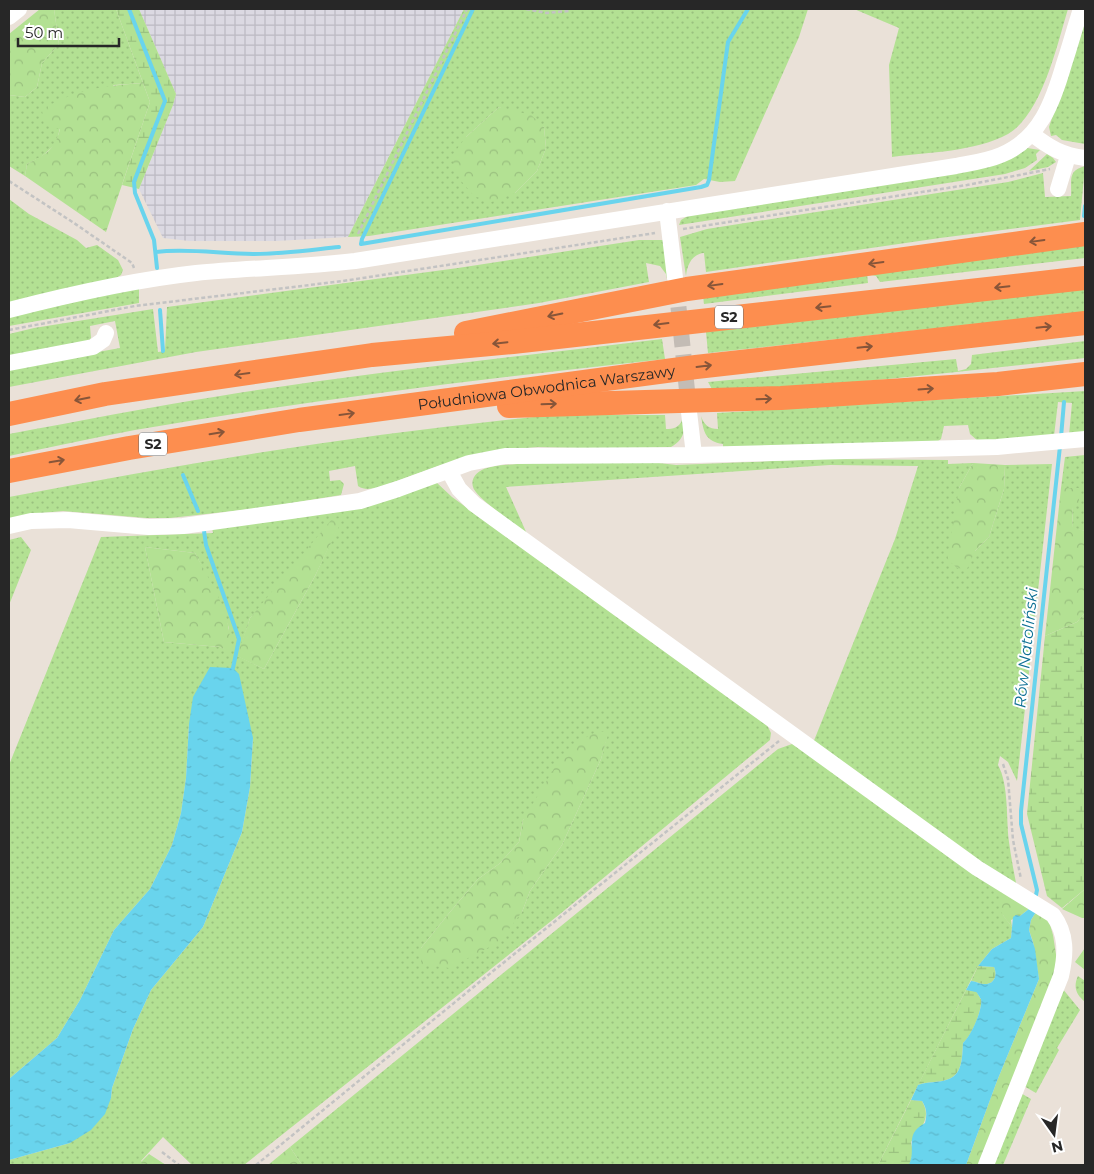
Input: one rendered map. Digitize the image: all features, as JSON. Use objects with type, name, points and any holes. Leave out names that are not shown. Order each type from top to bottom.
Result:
[{"type":"highway","points":[[372,356],[458,334],[677,290],[1085,234]]},
{"type":"highway","name":"S2","points":[[9,414],[105,394],[372,356],[1085,278]]},
{"type":"highway","name":"Południowa Obwodnica Warszawy","points":[[9,471],[214,434],[395,407],[696,367],[1085,322]]},
{"type":"highway","points":[[395,407],[781,398],[998,384],[1085,374]]},
{"type":"street","points":[[9,17],[19,9]]},
{"type":"street","points":[[9,310],[140,280],[197,273],[355,261],[981,162],[1011,150],[1032,134],[1047,113],[1055,95],[1081,9]]},
{"type":"street","points":[[1032,134],[1049,146],[1075,159],[1058,189]]},
{"type":"street","points":[[667,211],[675,278]]},
{"type":"street","points":[[9,363],[93,347],[103,340],[106,334]]},
{"type":"street","points":[[689,412],[694,455]]},
{"type":"street","points":[[9,526],[31,521],[68,520],[150,527],[183,526],[360,500],[398,489],[469,463],[505,456],[694,455],[998,447],[1084,439]]},
{"type":"street","points":[[450,471],[453,481],[474,504],[969,862],[1047,910],[1061,925],[1064,944],[1064,964],[1061,976],[986,1165]]},
{"type":"path","points":[[358,234],[467,9]]},
{"type":"path","points":[[526,9],[546,13],[569,11]]},
{"type":"path","points":[[9,330],[135,306],[343,281],[967,184],[1018,175],[1075,159]]},
{"type":"path","points":[[9,181],[132,263],[140,280]]},
{"type":"path","points":[[256,1165],[474,986],[790,733]]},
{"type":"path","points":[[1003,764],[1008,779],[1013,840],[1021,878],[1022,896]]},
{"type":"path","points":[[162,1152],[179,1165]]},
{"type":"shaded area","points":[[139,9],[464,9],[348,237],[276,241],[189,241],[163,238],[139,189],[176,94]]},
{"type":"green space","points":[[40,9],[54,9],[59,44],[42,63],[37,87],[25,97],[9,95],[9,34]]},
{"type":"green space","points":[[54,9],[116,9],[143,83],[114,85],[60,128],[56,144],[41,157],[27,164],[25,176],[9,166],[9,95],[25,97],[37,87],[42,63],[59,44]]},
{"type":"green space","points":[[116,9],[139,9],[176,94],[139,189],[122,185],[150,102]]},
{"type":"green space","points":[[464,9],[808,9],[799,37],[735,181],[720,182],[704,179],[696,185],[369,236],[348,237]],"holes":[[[499,107],[544,127],[546,148],[537,171],[515,193],[466,137]]]},
{"type":"green space","points":[[854,9],[1068,9],[1047,78],[1030,111],[1020,124],[1008,134],[995,140],[966,148],[892,157],[889,65],[899,28]]},
{"type":"green space","points":[[1085,19],[1085,144],[1062,140],[1056,135],[1051,136],[1049,127]]},
{"type":"green space","points":[[143,83],[150,102],[106,232],[25,176],[27,164],[49,151],[60,129],[44,125],[42,110],[53,103],[78,93],[117,85]]},
{"type":"green space","points":[[499,107],[531,115],[544,127],[546,148],[537,171],[515,193],[491,202],[474,196],[462,182],[451,157],[466,137]]},
{"type":"green space","points":[[1027,148],[1040,150],[1036,154],[1037,160],[1025,168],[1005,174],[679,225],[681,220],[691,214]]},
{"type":"green space","points":[[1047,154],[1056,162],[1048,167],[1029,171]]},
{"type":"green space","points":[[1085,166],[1080,220],[706,272],[704,253],[693,258],[686,276],[680,237],[707,229],[1008,182],[1043,173],[1045,197],[1071,196],[1073,173]]},
{"type":"green space","points":[[9,199],[29,214],[77,240],[86,248],[97,245],[118,260],[123,270],[121,275],[116,278],[9,303]]},
{"type":"green space","points":[[639,240],[664,240],[669,279],[667,279],[660,266],[646,263],[649,282],[539,303],[196,352],[9,387],[9,368],[120,348],[115,321],[90,326],[91,338],[87,343],[9,360],[9,334],[34,328],[153,309],[158,352],[165,351],[167,307],[458,268]]},
{"type":"green space","points":[[1085,242],[1085,258],[880,282],[876,276],[867,274],[868,283],[704,304],[703,296]]},
{"type":"green space","points":[[139,287],[139,303],[9,326],[9,317]]},
{"type":"green space","points":[[1085,289],[1085,312],[708,353],[706,332]]},
{"type":"green space","points":[[662,339],[665,359],[333,399],[135,430],[9,456],[9,434],[141,409],[441,365]]},
{"type":"green space","points":[[1085,341],[1085,358],[899,378],[759,389],[713,391],[708,382],[956,359],[958,371],[966,369],[971,364],[972,355]]},
{"type":"green space","points":[[1085,391],[1085,433],[1069,435],[1072,403],[1058,402],[1054,436],[978,441],[970,434],[968,425],[944,426],[941,439],[934,444],[723,448],[723,444],[712,441],[706,435],[701,416],[707,426],[718,429],[717,413]]},
{"type":"green space","points":[[555,415],[665,415],[666,429],[676,428],[682,420],[684,432],[681,439],[671,447],[625,449],[538,447],[514,449],[444,464],[372,489],[358,486],[355,466],[329,471],[330,481],[340,480],[344,484],[341,495],[261,508],[170,518],[146,518],[63,511],[31,514],[9,519],[9,497],[281,449],[418,430]]},
{"type":"green space","points":[[1085,455],[1085,531],[1072,528],[1073,507],[1061,488],[1065,457]]},
{"type":"green space","points":[[822,459],[948,460],[948,464],[973,463],[959,488],[975,551],[989,537],[1004,489],[1005,465],[1052,464],[1017,781],[1008,762],[1000,756],[998,765],[1002,773],[1006,792],[1009,842],[1017,888],[813,743],[895,539],[918,466],[830,465],[506,487],[527,534],[475,492],[472,483],[476,474],[484,469],[517,464],[588,462],[676,465]]},
{"type":"green space","points":[[973,463],[1005,465],[1004,489],[989,537],[975,551],[967,569],[957,568],[947,559],[959,488]]},
{"type":"green space","points":[[436,482],[452,497],[767,725],[771,733],[770,740],[560,914],[244,1165],[192,1165],[163,1137],[141,1161],[144,1165],[9,1165],[9,1160],[70,1143],[111,1098],[112,1088],[133,1029],[151,990],[203,927],[242,832],[250,787],[253,738],[189,724],[186,778],[181,813],[172,845],[150,889],[114,930],[80,1000],[57,1038],[9,1079],[9,765],[101,537],[213,533],[212,527]],"holes":[[[342,518],[315,576],[264,669],[238,656],[250,618]],[[145,547],[195,553],[219,601],[229,628],[229,651],[220,647],[164,642]],[[608,732],[601,759],[562,845],[530,891],[522,912],[421,964],[421,948],[478,879],[499,864],[519,842],[523,820]]]},
{"type":"green space","points":[[1061,488],[1079,488],[1079,504],[1073,507],[1072,527],[1085,531],[1085,613],[1077,622],[1045,636]]},
{"type":"green space","points":[[343,518],[315,576],[264,669],[237,656],[250,618],[332,519]]},
{"type":"green space","points":[[21,537],[31,550],[9,605],[9,540]]},
{"type":"green space","points":[[145,547],[195,553],[225,613],[230,639],[229,652],[220,647],[164,642]]},
{"type":"green space","points":[[1085,613],[1085,889],[1062,908],[1047,896],[1027,814],[1045,636],[1077,622]]},
{"type":"green space","points":[[609,731],[601,759],[562,845],[530,891],[522,912],[499,942],[449,968],[421,964],[421,948],[478,879],[499,864],[519,842],[523,820],[558,762],[574,744],[594,733]]},
{"type":"green space","points":[[792,744],[802,747],[1002,891],[1003,915],[1012,927],[1011,938],[992,949],[978,966],[878,1165],[302,1165],[290,1147],[778,749]]},
{"type":"green space","points":[[1085,889],[1085,918],[1062,909]]},
{"type":"green space","points":[[1002,891],[1029,909],[1011,920],[1012,927],[1000,907]]},
{"type":"green space","points":[[1036,912],[1049,921],[1053,935],[1057,961],[1053,985],[981,1165],[966,1165],[997,1081],[1039,979],[1033,942],[1029,930],[1031,920]]},
{"type":"green space","points":[[1085,948],[1085,970],[1075,962]]},
{"type":"green space","points":[[978,966],[994,967],[995,977],[990,983],[983,984],[971,981]]},
{"type":"green space","points":[[1078,976],[1085,981],[1085,1002],[1076,990]]},
{"type":"green space","points":[[1062,988],[1080,1010],[1057,1048],[1059,1050],[1036,1093],[1022,1085]]},
{"type":"green space","points":[[966,990],[976,991],[981,999],[981,1004],[973,1029],[963,1043],[962,1060],[959,1070],[952,1078],[918,1085]]},
{"type":"green space","points":[[1019,1092],[1031,1099],[1003,1165],[992,1165]]},
{"type":"green space","points":[[911,1100],[922,1101],[925,1107],[926,1118],[911,1142],[913,1152],[910,1164],[878,1165]]},
{"type":"green space","points":[[290,1147],[302,1165],[268,1165]]},
{"type":"green space","points":[[149,1154],[166,1165],[144,1165],[141,1162]]},
{"type":"water","points":[[210,667],[233,668],[239,674],[253,738],[250,787],[242,832],[203,927],[151,990],[133,1029],[105,1114],[91,1130],[70,1143],[9,1160],[9,1079],[57,1038],[80,1000],[114,930],[150,889],[172,845],[181,813],[186,778],[189,724],[193,697]]},
{"type":"water","points":[[1029,909],[1036,912],[1031,920],[1029,930],[1035,949],[1039,979],[997,1081],[966,1165],[909,1165],[912,1137],[914,1132],[925,1123],[926,1117],[926,1109],[922,1101],[911,1100],[918,1085],[952,1078],[959,1070],[962,1060],[963,1043],[976,1022],[981,1003],[981,999],[976,992],[966,990],[971,981],[987,984],[994,979],[996,974],[994,967],[978,966],[992,949],[1011,938],[1013,917],[1016,915],[1020,916]]},
{"type":"waterway","points":[[129,9],[165,101],[134,182],[135,193],[154,240],[157,268]]},
{"type":"waterway","points":[[473,9],[361,244],[707,185],[728,42],[748,9]]},
{"type":"waterway","name":"Rów Natoliński","points":[[1084,216],[1085,206]]},
{"type":"waterway","points":[[156,252],[264,254],[339,247]]},
{"type":"waterway","points":[[160,310],[163,351]]},
{"type":"waterway","name":"Rów Natoliński","points":[[1061,437],[1064,402]]},
{"type":"waterway","name":"Rów Natoliński","points":[[1036,895],[1037,890],[1021,824],[1021,811],[1060,446]]},
{"type":"waterway","points":[[183,475],[198,511]]},
{"type":"waterway","points":[[204,531],[206,545],[239,639],[233,668]]},
{"type":"tunnel","points":[[676,283],[689,410]]}]
